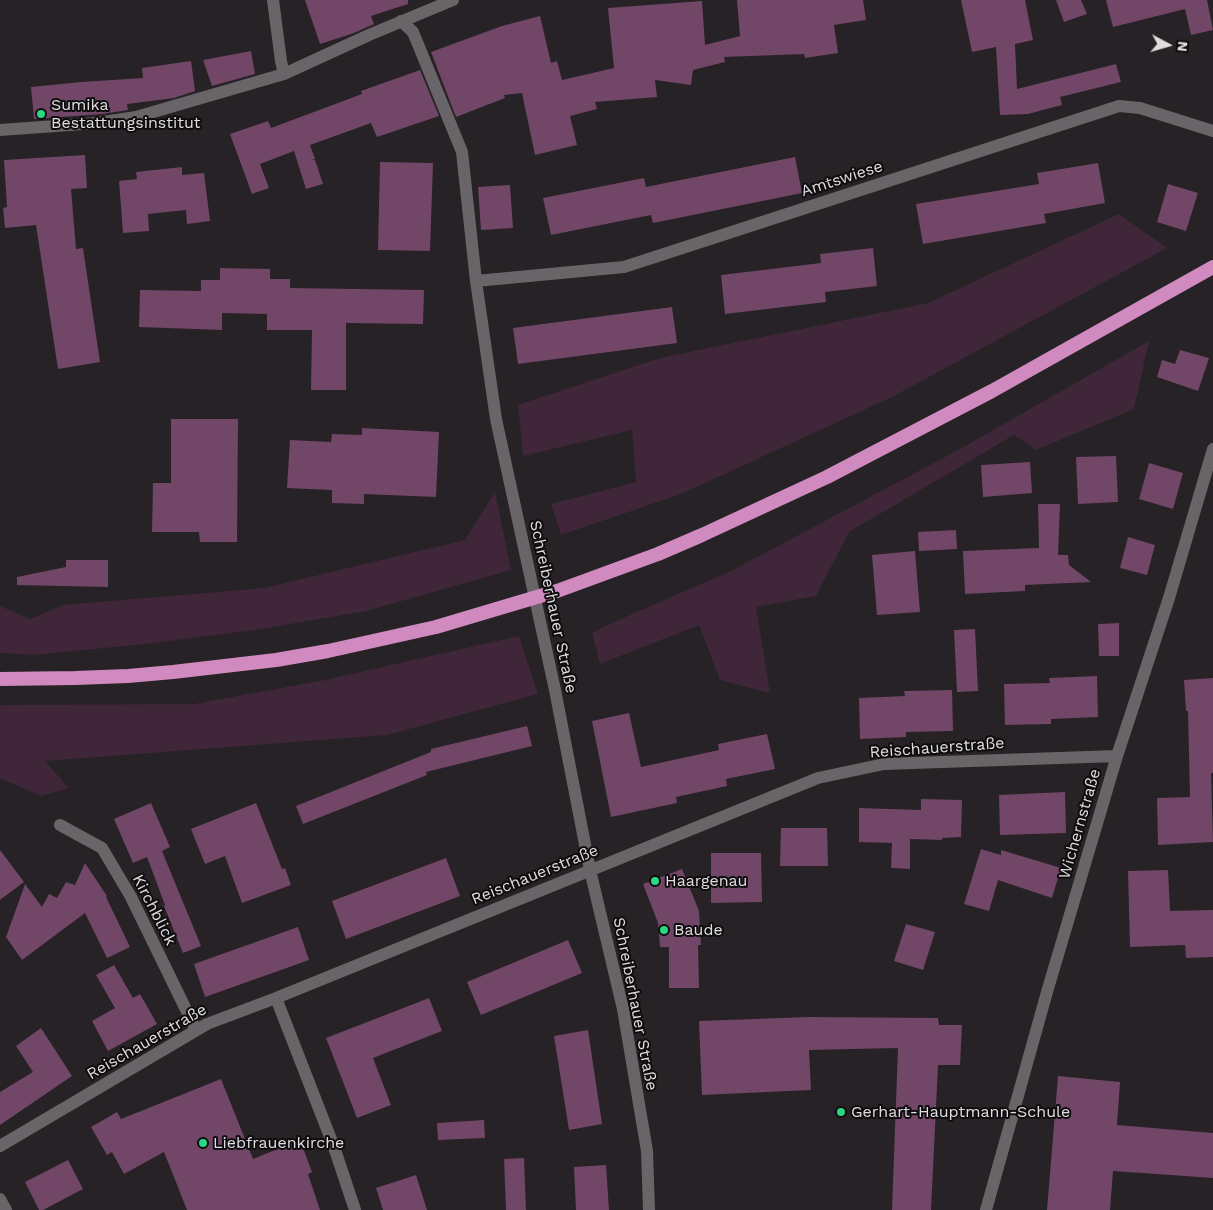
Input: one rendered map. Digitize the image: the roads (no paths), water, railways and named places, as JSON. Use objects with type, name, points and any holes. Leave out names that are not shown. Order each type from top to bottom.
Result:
[{"type":"highway","points":[[0,679],[75,678],[146,674],[276,660],[328,651],[436,627],[557,591],[702,535],[898,442],[1213,267]]},
{"type":"street","points":[[273,0],[284,74]]},
{"type":"street","points":[[0,130],[97,123],[136,118],[284,74],[401,21],[453,0]]},
{"type":"street","name":"Schreiberhauer Straße","points":[[401,21],[413,32],[462,152],[476,281],[496,419],[555,690],[590,870],[626,1028],[647,1151],[649,1210]]},
{"type":"street","name":"Amtswiese","points":[[476,281],[624,267],[1119,106],[1140,108],[1213,131]]},
{"type":"street","name":"Wichernstraße","points":[[986,1210],[1047,992],[1117,756],[1170,598],[1213,450]]},
{"type":"street","name":"Reischauerstraße","points":[[0,1146],[207,1024],[276,998],[818,778],[884,764],[1117,756]]},
{"type":"street","name":"Kirchblick","points":[[60,825],[102,848],[131,897],[196,1030]]},
{"type":"street","points":[[276,998],[334,1147],[355,1210]]},
{"type":"street","points":[[0,1198],[6,1210]]},
{"type":"place","name":"Sumika Bestattungsinstitut","points":[[41,114]]},
{"type":"place","name":"Haargenau","points":[[655,881]]},
{"type":"place","name":"Baude","points":[[664,930]]},
{"type":"place","name":"Gerhart-Hauptmann-Schule","points":[[841,1112]]},
{"type":"place","name":"Liebfrauenkirche","points":[[203,1143]]}]
